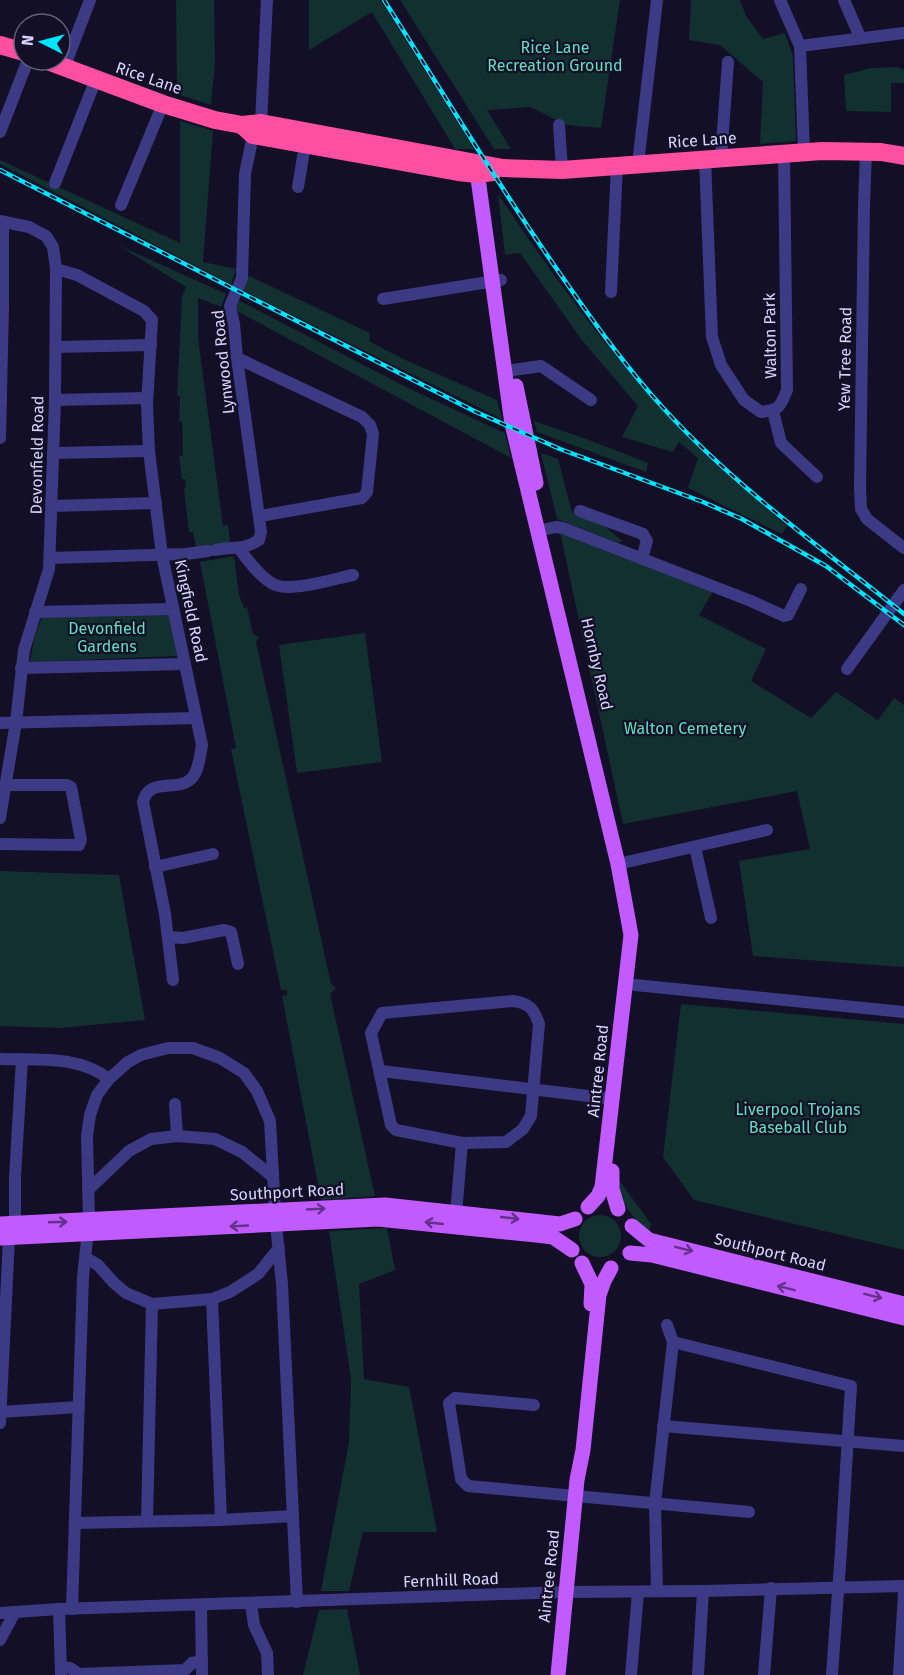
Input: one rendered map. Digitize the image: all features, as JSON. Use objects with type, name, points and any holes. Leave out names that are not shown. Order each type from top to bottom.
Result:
[{"type":"highway","name":"Rice Lane","points":[[72,71],[163,104],[215,120],[424,154],[488,168]]},
{"type":"highway","name":"Rice Lane","points":[[252,127],[305,145],[488,168],[562,170],[804,152],[866,151],[904,156]]},
{"type":"main road","name":"Hornby Road","points":[[488,168],[496,281],[521,435],[640,938],[611,1178],[618,1209]]},
{"type":"main road","name":"Hornby Road","points":[[496,281],[513,370],[521,435]]},
{"type":"main road","name":"Hornby Road","points":[[622,863],[631,935]]},
{"type":"main road","name":"Aintree Road","points":[[588,1207],[598,1196],[602,1187],[631,935]]},
{"type":"main road","name":"Southport Road","points":[[275,1217],[385,1205],[560,1224],[575,1219]]},
{"type":"main road","points":[[604,1205],[618,1209],[628,1218],[632,1226],[634,1241],[630,1253],[623,1262],[611,1268],[599,1269],[582,1263],[572,1250],[569,1236],[575,1219],[588,1207],[604,1205]]},
{"type":"main road","name":"Southport Road","points":[[6,1231],[88,1222],[275,1217],[378,1219],[553,1237],[572,1250]]},
{"type":"main road","name":"Southport Road","points":[[632,1226],[649,1240],[904,1304]]},
{"type":"main road","name":"Southport Road","points":[[630,1253],[658,1256],[904,1318]]},
{"type":"main road","name":"Aintree Road","points":[[576,1488],[575,1448],[592,1295],[592,1284],[582,1263]]},
{"type":"main road","name":"Aintree Road","points":[[558,1675],[576,1488],[583,1450],[599,1296],[611,1268]]},
{"type":"street","points":[[72,47],[90,0]]},
{"type":"street","name":"Lynwood Road","points":[[50,558],[195,554],[235,548],[259,540],[260,516],[230,306],[241,282],[245,174],[267,0]]},
{"type":"street","points":[[638,164],[657,0]]},
{"type":"street","points":[[780,0],[800,46],[804,152]]},
{"type":"street","points":[[844,0],[860,37]]},
{"type":"street","points":[[800,46],[904,33]]},
{"type":"street","points":[[728,62],[713,158],[712,337],[721,365],[744,400],[761,412],[774,411],[780,443],[817,477]]},
{"type":"street","points":[[0,132],[18,72]]},
{"type":"street","points":[[55,183],[96,79]]},
{"type":"street","points":[[121,205],[163,104]]},
{"type":"street","points":[[559,125],[562,170]]},
{"type":"street","points":[[302,180],[305,145]]},
{"type":"street","name":"Yew Tree Road","points":[[866,151],[861,509],[867,519],[904,549]]},
{"type":"street","name":"Walton Park","points":[[774,411],[781,405],[787,390],[784,153]]},
{"type":"street","points":[[611,292],[617,165]]},
{"type":"street","points":[[0,438],[1,222]]},
{"type":"street","name":"Devonfield Road","points":[[0,818],[16,722],[24,650],[49,573],[56,348],[56,269],[53,247],[46,236],[30,227],[1,222]]},
{"type":"street","name":"Kingfield Road","points":[[56,269],[77,275],[147,313],[152,320],[147,398],[149,451],[162,555],[201,746],[194,776],[186,782],[154,787],[144,796],[143,805],[168,937],[173,980]]},
{"type":"street","points":[[383,299],[496,281]]},
{"type":"street","points":[[56,348],[151,345]]},
{"type":"street","points":[[237,358],[362,417],[370,425],[373,434],[367,492],[362,498],[260,516]]},
{"type":"street","points":[[513,370],[541,366],[591,400]]},
{"type":"street","points":[[55,400],[147,398]]},
{"type":"street","points":[[53,453],[149,451]]},
{"type":"street","points":[[52,506],[156,503]]},
{"type":"street","points":[[596,518],[601,505]]},
{"type":"street","points":[[580,511],[643,534],[647,541],[642,558]]},
{"type":"street","points":[[542,530],[563,528],[752,601],[784,616],[788,615],[801,589]]},
{"type":"street","points":[[235,548],[274,585],[290,588],[353,574]]},
{"type":"street","points":[[847,669],[902,593]]},
{"type":"street","points":[[35,612],[174,609]]},
{"type":"street","points":[[21,668],[185,664]]},
{"type":"street","points":[[0,723],[196,718]]},
{"type":"street","points":[[0,844],[79,845],[81,840],[71,788],[67,785],[5,785]]},
{"type":"street","points":[[622,863],[767,830]]},
{"type":"street","points":[[695,847],[711,918]]},
{"type":"street","points":[[155,867],[215,854]]},
{"type":"street","points":[[168,937],[207,935],[224,930],[231,932],[238,964]]},
{"type":"street","points":[[635,985],[904,1012]]},
{"type":"street","points":[[513,1001],[525,1002],[535,1010],[539,1024],[531,1116],[523,1129],[506,1142],[462,1143],[396,1130],[391,1125],[381,1071],[371,1033],[382,1013],[513,1001]]},
{"type":"street","points":[[202,1661],[192,1663],[188,1672],[78,1675],[70,1668],[61,1671],[75,1523],[83,1276],[88,1222],[87,1136],[90,1115],[97,1095],[122,1066],[141,1055],[168,1048],[193,1048],[220,1058],[244,1073],[257,1091],[270,1121],[275,1217],[282,1284],[297,1602]]},
{"type":"street","points":[[0,1059],[76,1063],[97,1071],[109,1079]]},
{"type":"street","points":[[0,1423],[6,1231],[15,1186],[22,1059]]},
{"type":"street","points":[[381,1071],[613,1099]]},
{"type":"street","points":[[175,1104],[177,1137]]},
{"type":"street","points":[[88,1190],[129,1151],[151,1139],[177,1137],[215,1139],[242,1152],[272,1176]]},
{"type":"street","points":[[456,1213],[462,1143]]},
{"type":"street","points":[[86,1258],[98,1265],[126,1293],[152,1304],[212,1299],[230,1292],[258,1274],[279,1248]]},
{"type":"street","points":[[212,1299],[221,1520]]},
{"type":"street","points":[[147,1520],[152,1304]]},
{"type":"street","points":[[657,1591],[656,1503],[673,1342],[667,1325]]},
{"type":"street","points":[[673,1342],[851,1386],[842,1551],[837,1588],[832,1675]]},
{"type":"street","points":[[534,1406],[455,1398],[449,1403],[461,1479],[468,1486],[576,1488],[656,1503],[749,1512]]},
{"type":"street","points":[[0,1412],[79,1407]]},
{"type":"street","points":[[663,1426],[904,1446]]},
{"type":"street","points":[[75,1523],[294,1516]]},
{"type":"street","name":"Fernhill Road","points":[[0,1613],[566,1592],[904,1586]]},
{"type":"street","points":[[764,1675],[771,1588]]},
{"type":"street","points":[[698,1675],[704,1591]]},
{"type":"street","points":[[631,1675],[638,1592]]},
{"type":"street","points":[[899,1675],[904,1593]]},
{"type":"street","points":[[251,1604],[254,1624],[267,1653],[268,1675]]},
{"type":"street","points":[[201,1606],[202,1675]]},
{"type":"street","points":[[0,1640],[15,1612]]},
{"type":"green space","points":[[176,0],[214,0],[215,62],[211,105],[177,94]]},
{"type":"green space","points":[[309,0],[380,0],[474,149],[455,149],[372,12],[309,50]]},
{"type":"green space","name":"Rice Lane Recreation Ground","points":[[400,0],[620,0],[601,128],[567,125],[530,107],[487,110],[511,149],[494,149]]},
{"type":"green space","points":[[691,0],[740,0],[746,16],[763,39],[785,33],[793,56],[796,141],[760,144],[763,82],[720,45],[689,40]]},
{"type":"green space","points":[[897,67],[904,70],[904,83],[891,83],[891,112],[846,111],[844,75],[871,68]]},
{"type":"green space","points":[[180,121],[213,131],[203,262],[236,269],[231,284],[0,164],[0,160],[180,243]]},
{"type":"green space","points":[[498,194],[559,282],[625,368],[700,450],[787,526],[782,534],[688,488],[698,458],[679,442],[673,452],[622,437],[638,406],[581,339],[520,253],[505,255]]},
{"type":"green space","points":[[118,245],[226,294],[221,307],[198,298],[198,338],[223,526],[228,525],[230,542],[196,548],[193,532],[189,532],[185,479],[182,479],[179,456],[183,455],[182,422],[179,421],[180,396],[177,396],[182,297],[186,287]]},
{"type":"green space","points":[[249,276],[370,333],[369,341],[401,358],[497,400],[502,419],[240,289]]},
{"type":"green space","points":[[236,299],[410,389],[505,433],[511,458],[235,310]]},
{"type":"green space","points":[[534,421],[648,463],[646,472],[537,432]]},
{"type":"green space","points":[[541,453],[558,459],[572,512],[602,524],[622,541],[619,543],[557,519]]},
{"type":"green space","name":"Walton Cemetery","points":[[560,532],[713,591],[699,615],[766,649],[751,681],[811,718],[836,692],[878,720],[894,698],[904,705],[904,967],[753,956],[739,861],[810,849],[797,791],[623,824]]},
{"type":"green space","points":[[234,556],[239,595],[244,608],[247,607],[253,634],[259,637],[256,642],[331,984],[336,988],[330,994],[375,1196],[321,1200],[282,996],[287,995],[287,990],[281,990],[231,749],[236,748],[200,562]]},
{"type":"green space","name":"Devonfield Gardens","points":[[170,614],[177,656],[30,662],[34,639],[42,616]]},
{"type":"green space","points":[[365,633],[382,762],[297,773],[279,645]]},
{"type":"green space","points":[[0,871],[119,875],[145,1020],[60,1028],[0,1026]]},
{"type":"green space","name":"Liverpool Trojans Baseball Club","points":[[681,1004],[904,1024],[904,1250],[694,1200],[663,1157]]},
{"type":"green space","points":[[616,1176],[651,1224],[649,1233],[642,1228],[621,1200]]},
{"type":"green space","points":[[600,1215],[608,1216],[615,1221],[620,1228],[620,1244],[615,1251],[608,1256],[600,1257],[592,1256],[585,1251],[580,1244],[579,1236],[580,1228],[585,1221],[592,1216]]},
{"type":"green space","points":[[387,1228],[395,1270],[359,1284],[364,1379],[409,1387],[437,1532],[363,1532],[349,1591],[321,1591],[349,1442],[351,1379],[329,1231]]},
{"type":"green space","points":[[347,1609],[360,1675],[303,1675],[319,1610]]},
{"type":"railway","points":[[384,0],[540,244],[638,379],[693,439],[751,492],[904,614]]},
{"type":"railway","points":[[0,170],[476,412],[560,449],[703,502],[742,519],[826,566],[904,625]]}]
